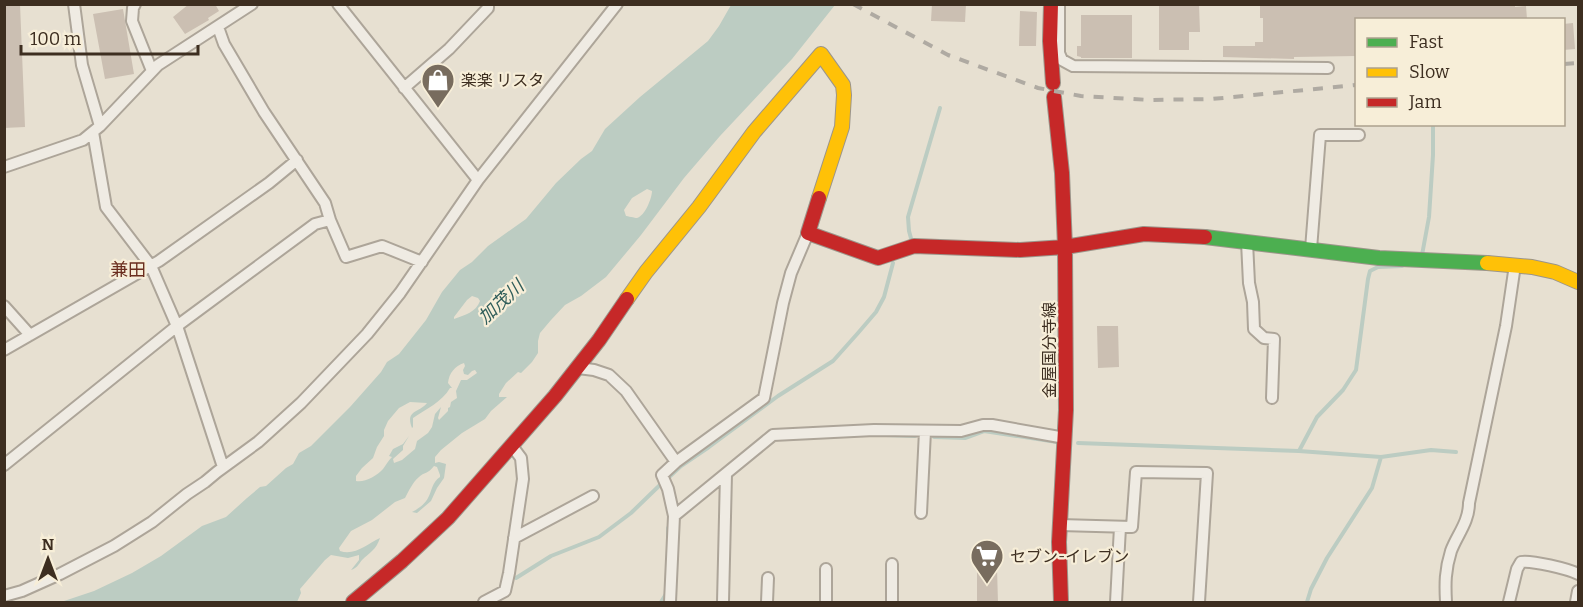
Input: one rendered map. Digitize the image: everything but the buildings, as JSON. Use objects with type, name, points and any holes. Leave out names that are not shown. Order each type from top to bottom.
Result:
[{"type":"street","points":[[74,4],[82,65],[97,129],[106,207],[151,266],[177,326],[223,467]]},
{"type":"street","points":[[135,4],[132,21],[152,71]]},
{"type":"street","points":[[4,167],[83,140],[97,129],[158,65],[252,4]]},
{"type":"street","points":[[338,4],[478,180]]},
{"type":"street","points":[[404,88],[449,49],[488,8],[488,4]]},
{"type":"street","points":[[4,596],[22,591],[60,574],[114,546],[152,522],[258,442],[301,403],[367,334],[400,293],[478,180],[617,4]]},
{"type":"street","points":[[1051,4],[1050,41],[1053,82]]},
{"type":"street","points":[[1059,4],[1059,53],[1065,62],[1073,66],[1328,68]]},
{"type":"street","points":[[218,27],[224,44],[264,112],[325,203],[346,257],[382,246],[422,262]]},
{"type":"street","points":[[353,603],[448,518],[512,446],[578,368],[646,272],[699,207],[754,132],[821,54],[843,85],[842,127],[808,232],[791,273],[764,398],[676,462],[662,475],[668,489],[674,516],[670,603]]},
{"type":"street","name":"金屋国分寺線","points":[[1054,97],[1062,173],[1065,246],[1066,410],[1060,525],[1061,603]]},
{"type":"street","points":[[1311,249],[1320,135],[1359,135]]},
{"type":"street","points":[[4,350],[151,266],[269,183],[297,160]]},
{"type":"street","points":[[4,465],[177,326],[315,224],[330,220]]},
{"type":"street","points":[[808,232],[878,258],[914,246],[1020,250],[1065,246],[1140,234],[1202,237],[1379,258],[1515,265],[1549,270],[1578,282]]},
{"type":"street","points":[[1247,242],[1254,329],[1264,338],[1274,339],[1272,398]]},
{"type":"street","points":[[1446,603],[1445,577],[1451,550],[1469,514],[1469,503],[1506,326],[1515,265]]},
{"type":"street","points":[[4,306],[30,335]]},
{"type":"street","points":[[578,368],[609,375],[626,391],[676,462]]},
{"type":"street","points":[[674,516],[772,435],[874,430],[961,431],[992,425],[1065,438]]},
{"type":"street","points":[[921,513],[925,430]]},
{"type":"street","points":[[484,603],[505,591],[523,479],[521,458],[512,446]]},
{"type":"street","points":[[1060,525],[1132,527],[1136,472],[1207,473],[1199,603]]},
{"type":"street","points":[[723,603],[726,474]]},
{"type":"street","points":[[514,538],[593,496]]},
{"type":"street","points":[[1116,603],[1120,527]]},
{"type":"street","points":[[1509,603],[1517,568],[1521,562],[1529,561],[1578,574]]},
{"type":"street","points":[[892,564],[892,603]]},
{"type":"street","points":[[826,569],[826,603]]},
{"type":"street","points":[[767,603],[768,578]]},
{"type":"street","points":[[1576,603],[1578,591]]},
{"type":"water","name":"加茂川","points":[[731,5],[835,5],[792,59],[684,178],[606,277],[565,305],[540,333],[538,353],[532,362],[506,383],[499,394],[499,397],[507,397],[485,419],[462,433],[435,457],[435,463],[446,464],[444,478],[431,501],[417,513],[412,512],[425,502],[440,477],[437,467],[434,466],[417,479],[405,498],[395,502],[372,520],[351,531],[339,548],[340,551],[356,551],[380,538],[375,548],[356,567],[351,570],[359,560],[359,555],[348,558],[331,555],[300,589],[301,593],[297,602],[61,602],[94,591],[161,556],[202,526],[226,517],[260,487],[266,486],[293,464],[299,453],[311,446],[350,407],[387,362],[399,354],[426,320],[442,292],[460,270],[488,246],[526,219],[556,183],[592,151],[605,129],[708,41]],"holes":[[[647,189],[652,191],[652,194],[643,214],[637,218],[626,216],[624,210],[632,198]],[[472,296],[480,301],[473,310],[454,319]],[[464,363],[465,366],[464,374],[468,375],[475,370],[477,373],[467,380],[461,380],[456,391],[457,398],[451,402],[448,411],[439,420],[441,407],[435,414],[432,427],[417,441],[415,449],[402,460],[394,463],[393,459],[403,450],[409,436],[403,444],[393,449],[389,456],[392,457],[380,472],[366,480],[356,481],[356,476],[373,458],[384,436],[388,421],[399,408],[410,402],[427,403],[414,412],[410,418],[412,428],[413,418],[452,388],[448,383],[450,376],[453,370]]]},
{"type":"waterway","points":[[911,242],[908,217],[940,108]]},
{"type":"waterway","points":[[1422,255],[1429,217],[1433,126]]},
{"type":"waterway","points":[[667,479],[681,466],[778,396],[833,361],[876,312],[884,297],[893,263]]},
{"type":"waterway","points":[[1078,443],[1299,451],[1317,417],[1343,390],[1356,370],[1370,271],[1378,267],[1402,266]]},
{"type":"waterway","points":[[934,437],[965,438],[984,431],[1057,442]]},
{"type":"waterway","points":[[886,435],[915,436]]},
{"type":"waterway","points":[[1299,451],[1381,457],[1431,450],[1456,452]]},
{"type":"waterway","points":[[1307,602],[1327,558],[1372,488],[1381,457]]},
{"type":"waterway","points":[[516,578],[551,556],[599,537],[631,513],[661,484]]},
{"type":"waterway","points":[[668,528],[668,542]]},
{"type":"waterway","points":[[661,602],[666,594]]},
{"type":"railway","points":[[853,4],[948,55],[1038,88],[1081,96],[1150,100],[1212,99],[1355,85]]},
{"type":"railway","points":[[1565,64],[1578,63]]},
{"type":"traffic: fast","points":[[1205,237],[1379,258],[1487,263]]},
{"type":"traffic: slow","points":[[627,299],[754,132],[821,54],[843,85],[844,95],[842,127],[819,198]]},
{"type":"traffic: slow","points":[[1487,263],[1532,267],[1555,272],[1578,282]]},
{"type":"traffic: jam","points":[[1051,4],[1050,41],[1053,83]]},
{"type":"traffic: jam","points":[[1054,97],[1062,173],[1065,247],[1066,410],[1059,542],[1061,602]]},
{"type":"traffic: jam","points":[[819,198],[808,233],[878,258],[914,246],[1020,250],[1065,247],[1144,234],[1205,237]]},
{"type":"traffic: jam","points":[[353,602],[448,518],[555,396],[599,340],[627,299]]},
{"type":"place","name":"楽楽 リスタ","points":[[438,109]]},
{"type":"place","name":"セブン-イレブン","points":[[987,585]]},
{"type":"district","name":"兼田","points":[[128,270]]}]
